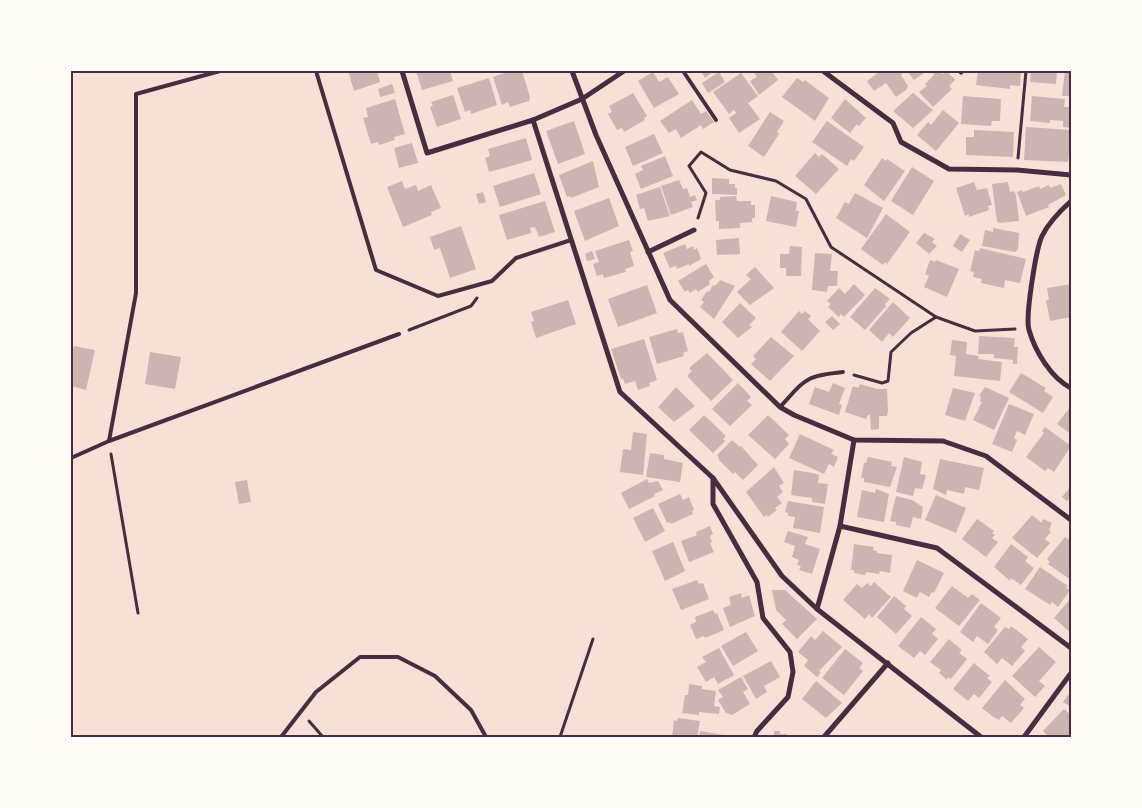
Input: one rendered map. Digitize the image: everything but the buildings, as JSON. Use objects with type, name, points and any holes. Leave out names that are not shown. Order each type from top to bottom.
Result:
[{"type":"street","points":[[402,71],[427,153],[533,120],[582,99],[624,71]]},
{"type":"street","points":[[572,71],[582,99],[670,300],[780,407],[794,416],[854,440],[943,441],[986,456],[1071,520]]},
{"type":"street","points":[[823,71],[893,123],[900,142],[949,169],[1017,170],[1071,175]]},
{"type":"street","points":[[533,120],[620,392],[713,478],[782,576],[817,609],[981,737]]},
{"type":"street","points":[[1071,200],[1057,214],[1042,237],[1032,281],[1028,329],[1043,361],[1063,384],[1071,388]]},
{"type":"street","points":[[648,252],[694,230]]},
{"type":"street","points":[[817,609],[840,526],[854,440]]},
{"type":"street","points":[[713,478],[713,504],[757,582],[763,618],[790,652],[793,672],[788,697],[757,731],[754,737]]},
{"type":"street","points":[[840,526],[937,548],[1071,648]]},
{"type":"street","points":[[824,737],[888,663]]},
{"type":"street","points":[[1024,737],[1071,673]]},
{"type":"lane","points":[[109,442],[136,293],[136,94],[220,71]]},
{"type":"lane","points":[[316,71],[376,270],[438,296],[492,281],[516,258],[571,240]]},
{"type":"lane","points":[[683,71],[716,120]]},
{"type":"lane","points":[[71,458],[109,442],[399,334]]},
{"type":"lane","points":[[780,407],[806,379],[815,374],[843,372]]},
{"type":"lane","points":[[280,737],[316,692],[360,657],[398,657],[435,676],[471,710],[486,737]]},
{"type":"path","points":[[1017,170],[1026,71]]},
{"type":"path","points":[[694,230],[706,193],[689,166],[701,152],[730,170],[776,181],[806,199],[830,247],[936,317],[975,331],[1028,329]]},
{"type":"path","points":[[399,334],[471,306],[492,281]]},
{"type":"path","points":[[843,372],[882,383],[888,380],[891,352],[911,333],[936,317]]},
{"type":"path","points":[[109,442],[138,613]]},
{"type":"path","points":[[560,737],[593,639]]},
{"type":"path","points":[[300,711],[324,737]]}]
